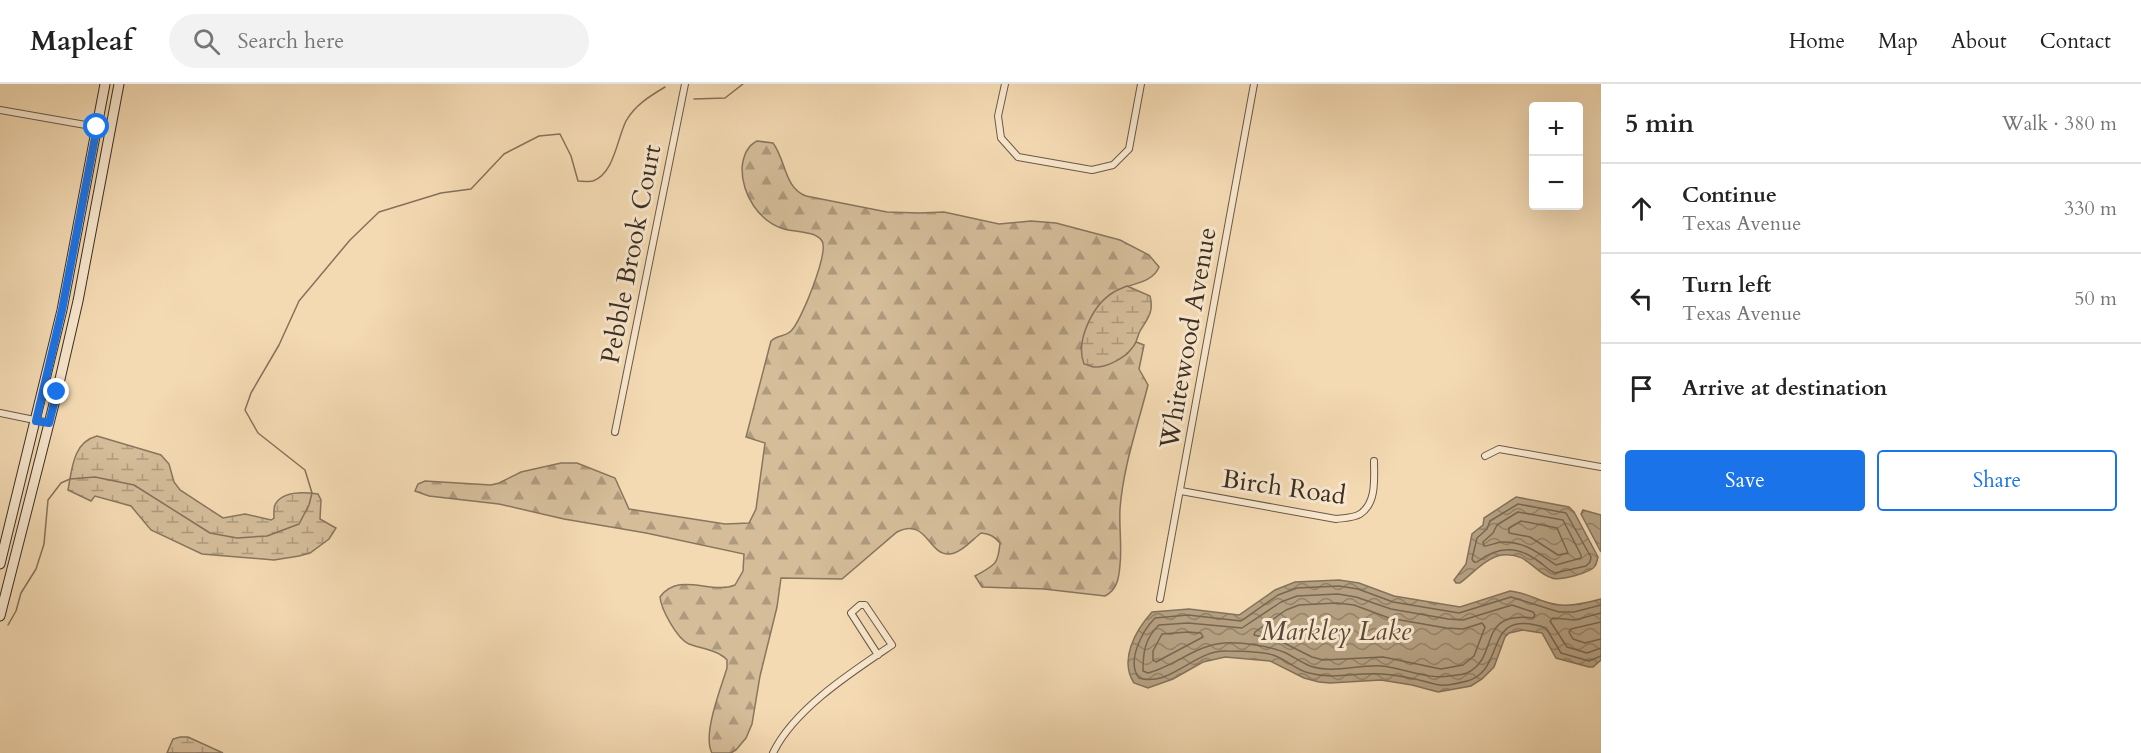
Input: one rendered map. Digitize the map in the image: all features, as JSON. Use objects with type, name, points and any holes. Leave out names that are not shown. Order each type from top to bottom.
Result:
[{"type":"main road","points":[[0,564],[62,310],[105,84]]},
{"type":"main road","points":[[0,616],[78,302],[119,84]]},
{"type":"street","name":"Pebble Brook Court","points":[[615,432],[685,84]]},
{"type":"street","points":[[1005,84],[998,116],[1001,138],[1018,157],[1092,170],[1113,165],[1129,149],[1141,84]]},
{"type":"street","name":"Whitewood Avenue","points":[[1160,599],[1254,84]]},
{"type":"street","points":[[0,110],[97,127]]},
{"type":"street","points":[[0,413],[49,423]]},
{"type":"street","points":[[1485,456],[1499,449],[1601,467]]},
{"type":"street","name":"Birch Road","points":[[1181,491],[1336,519],[1358,516],[1369,505],[1374,486],[1374,461]]},
{"type":"street","points":[[774,753],[807,708],[892,645],[866,604],[860,605],[851,613],[878,655]]},
{"type":"green space","points":[[757,141],[773,143],[793,187],[806,196],[887,212],[944,212],[999,224],[1031,221],[1056,223],[1120,240],[1149,255],[1159,267],[1156,273],[1145,281],[1117,290],[1105,299],[1092,318],[1081,348],[1111,363],[1127,354],[1136,342],[1144,345],[1139,369],[1148,385],[1124,478],[1120,509],[1120,570],[1117,583],[1112,590],[1105,596],[1044,589],[982,587],[975,576],[991,567],[996,561],[1000,543],[994,537],[981,533],[962,549],[949,554],[936,549],[915,529],[897,532],[842,579],[781,578],[752,724],[746,738],[736,750],[731,753],[712,753],[709,735],[727,668],[727,660],[714,652],[684,641],[670,623],[660,597],[668,589],[686,584],[716,587],[735,585],[743,571],[744,554],[499,504],[429,496],[415,491],[418,484],[425,481],[491,485],[521,472],[561,463],[577,463],[615,478],[629,509],[725,524],[749,523],[756,509],[765,443],[746,437],[771,341],[789,333],[801,315],[818,272],[823,248],[822,241],[815,235],[784,229],[766,220],[748,197],[743,178],[743,160],[746,152]]},
{"type":"green space","points":[[1127,286],[1150,296],[1151,302],[1150,315],[1135,344],[1129,352],[1115,362],[1099,367],[1084,364],[1082,345],[1093,314],[1106,298]]},
{"type":"green space","points":[[97,436],[161,455],[169,464],[174,482],[180,490],[223,518],[245,514],[271,520],[274,518],[275,505],[284,496],[295,493],[313,493],[318,494],[321,500],[320,519],[336,528],[329,539],[310,553],[299,556],[274,560],[202,554],[151,530],[131,506],[95,496],[91,501],[68,490],[78,450],[89,439]]},
{"type":"green space","points":[[188,737],[223,753],[167,753],[173,739]]},
{"type":"water","points":[[1516,497],[1569,507],[1574,512],[1598,557],[1595,566],[1581,574],[1556,579],[1545,575],[1518,556],[1502,555],[1491,559],[1460,583],[1456,583],[1454,580],[1466,564],[1472,534],[1483,525],[1484,518]]},
{"type":"water","points":[[1583,510],[1601,515],[1601,552],[1581,514]]},
{"type":"water","name":"Markley Lake","points":[[1339,580],[1359,583],[1394,596],[1460,607],[1510,591],[1558,605],[1572,605],[1601,599],[1601,660],[1593,667],[1589,667],[1556,658],[1542,633],[1523,630],[1509,633],[1505,637],[1494,667],[1482,679],[1471,686],[1438,692],[1381,680],[1319,682],[1304,678],[1270,661],[1225,657],[1203,662],[1173,679],[1148,688],[1134,683],[1128,665],[1131,646],[1140,628],[1152,612],[1189,609],[1239,615],[1275,590],[1295,582]]},
{"type":"waterway","points":[[694,99],[725,98],[743,84]]},
{"type":"waterway","points":[[8,625],[16,611],[21,593],[36,569],[44,544],[48,500],[61,483],[70,479],[95,477],[134,485],[210,533],[237,538],[267,536],[299,524],[309,505],[312,493],[305,470],[258,433],[245,410],[251,393],[279,345],[299,301],[350,240],[379,212],[441,193],[471,189],[504,154],[539,136],[560,134],[571,156],[578,181],[593,181],[600,177],[610,164],[630,115],[643,101],[665,87]]},
{"type":"route","points":[[57,392],[49,423],[36,421],[62,310],[97,127]]}]
